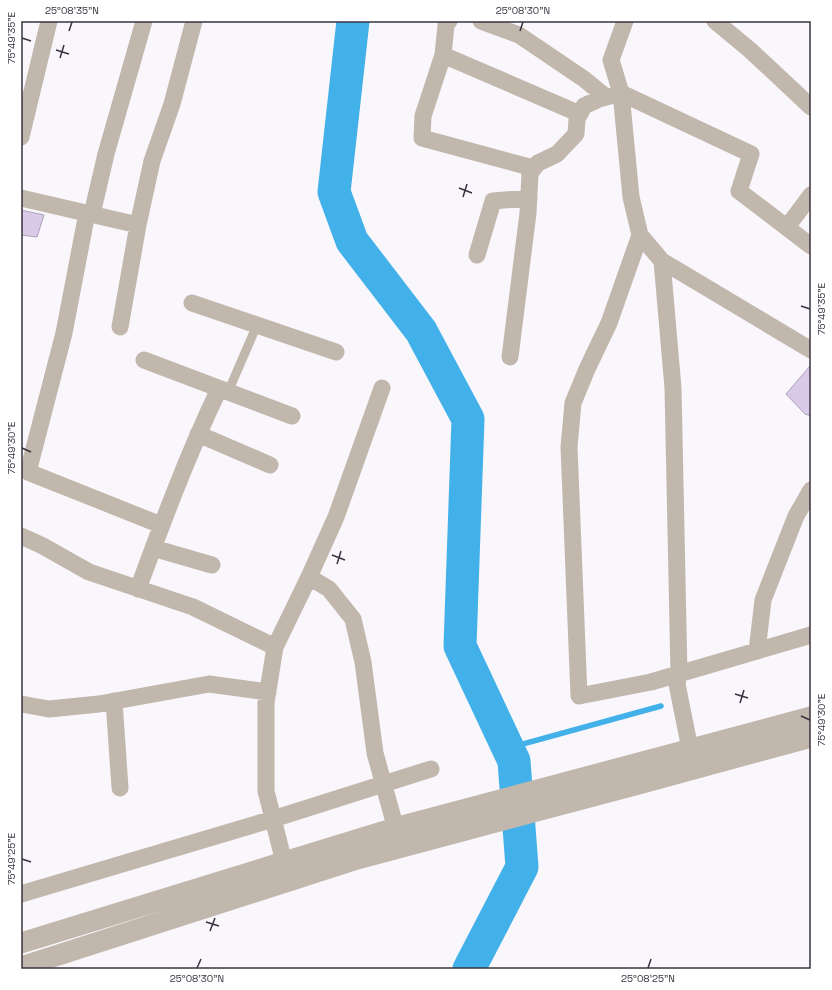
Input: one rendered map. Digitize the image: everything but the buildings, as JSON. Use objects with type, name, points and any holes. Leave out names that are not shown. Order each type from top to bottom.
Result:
[{"type":"street","points":[[22,131],[49,21]]},
{"type":"street","points":[[144,21],[90,214],[64,333],[28,472],[161,525]]},
{"type":"street","points":[[120,327],[138,225],[152,161],[172,104],[194,21]]},
{"type":"street","points":[[449,21],[446,25],[443,55],[423,116],[422,138],[533,168]]},
{"type":"street","points":[[481,21],[519,35],[584,79],[613,95],[751,154],[739,191],[811,246]]},
{"type":"street","points":[[625,21],[612,60],[613,95],[631,197],[640,234],[662,261],[811,350]]},
{"type":"street","points":[[715,21],[750,50],[811,107]]},
{"type":"street","points":[[443,55],[580,114]]},
{"type":"street","points":[[510,357],[529,198],[530,173],[538,163],[557,154],[576,134],[577,119],[584,106],[613,95]]},
{"type":"street","points":[[787,227],[811,195]]},
{"type":"street","points":[[21,198],[138,225]]},
{"type":"street","points":[[477,255],[493,201],[529,198]]},
{"type":"street","points":[[640,234],[609,323],[573,403],[569,447],[579,696],[651,682],[811,635]]},
{"type":"street","points":[[662,261],[673,388],[678,684],[690,749]]},
{"type":"street","points":[[192,303],[336,352]]},
{"type":"street","points":[[144,360],[292,416]]},
{"type":"street","points":[[284,862],[266,791],[266,703],[275,647],[336,517],[382,388]]},
{"type":"street","points":[[138,588],[161,525],[198,434],[224,390]]},
{"type":"street","points":[[198,434],[270,465]]},
{"type":"street","points":[[757,651],[763,600],[796,516],[811,490]]},
{"type":"street","points":[[21,536],[42,545],[89,572],[193,607],[275,647]]},
{"type":"street","points":[[153,548],[212,565]]},
{"type":"street","points":[[309,577],[329,589],[353,619],[363,662],[375,753],[395,828],[402,848]]},
{"type":"street","points":[[21,704],[48,709],[114,701],[209,684],[268,692]]},
{"type":"street","points":[[114,701],[120,788]]},
{"type":"street","points":[[21,943],[395,828],[811,717]]},
{"type":"street","points":[[21,967],[357,860],[811,737]]},
{"type":"street","points":[[21,894],[273,819],[431,769]]},
{"type":"lane","points":[[224,390],[257,325]]},
{"type":"waterway","points":[[353,21],[334,192],[352,241],[421,331],[468,419],[460,646],[514,761],[522,867],[469,969]]},
{"type":"waterway","points":[[508,748],[661,706]]}]
